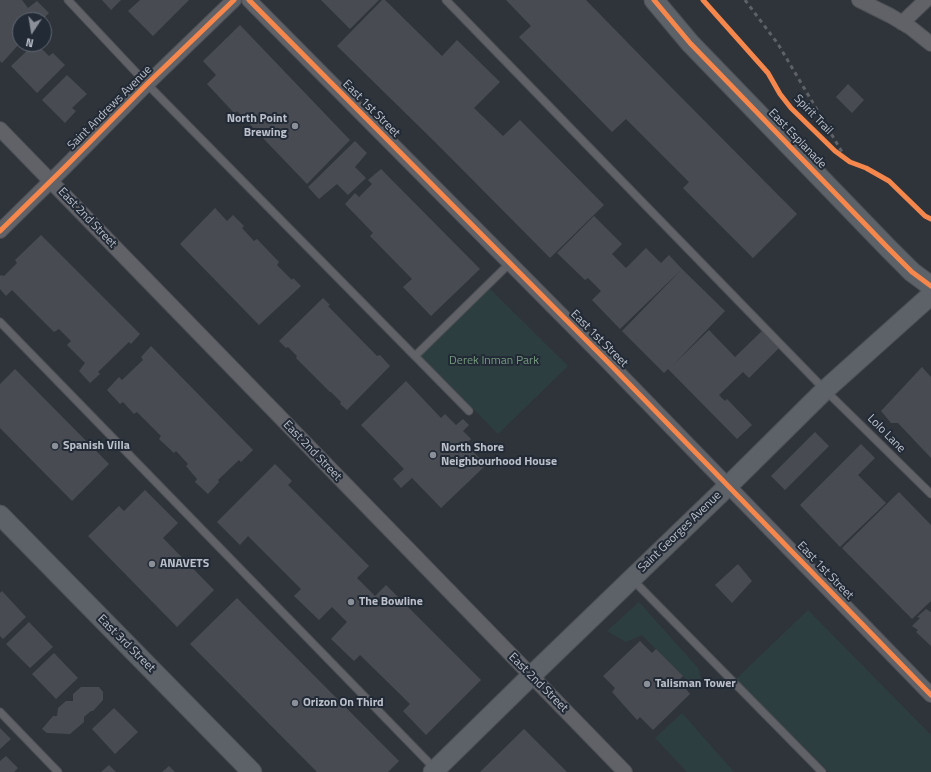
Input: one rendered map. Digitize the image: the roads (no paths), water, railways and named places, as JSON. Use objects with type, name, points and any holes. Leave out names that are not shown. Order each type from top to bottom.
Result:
[{"type":"street","name":"Saint Andrews Avenue","points":[[0,230],[234,0]]},
{"type":"street","name":"East 1st Street","points":[[249,0],[510,263],[931,695]]},
{"type":"street","name":"East Esplanade","points":[[654,0],[690,43],[889,249],[912,272],[931,286]]},
{"type":"street","points":[[859,0],[891,16],[931,44]]},
{"type":"street","points":[[902,23],[926,0]]},
{"type":"street","name":"East 2nd Street","points":[[0,129],[530,676],[625,772]]},
{"type":"street","name":"Saint Georges Avenue","points":[[435,771],[530,676],[728,486],[824,390],[931,295]]},
{"type":"street","name":"East 3rd Street","points":[[0,515],[252,772]]},
{"type":"lane","points":[[68,0],[148,84],[469,411]]},
{"type":"lane","name":"Lolo Lane","points":[[446,0],[824,390],[931,494]]},
{"type":"lane","points":[[415,356],[510,263]]},
{"type":"lane","points":[[0,322],[435,771]]},
{"type":"lane","points":[[632,578],[822,772]]},
{"type":"lane","points":[[0,712],[58,772]]},
{"type":"railway","points":[[745,0],[778,44],[842,152]]},
{"type":"place","name":"North Point Brewing","points":[[295,126]]},
{"type":"place","name":"Spanish Villa","points":[[55,446]]},
{"type":"place","name":"North Shore Neighbourhood House","points":[[433,455]]},
{"type":"place","name":"ANAVETS","points":[[152,564]]},
{"type":"place","name":"The Bowline","points":[[351,602]]},
{"type":"place","name":"Talisman Tower","points":[[647,684]]},
{"type":"place","name":"Orizon On Third","points":[[295,703]]},
{"type":"park label","name":"Derek Inman Park","points":[[494,361]]}]
